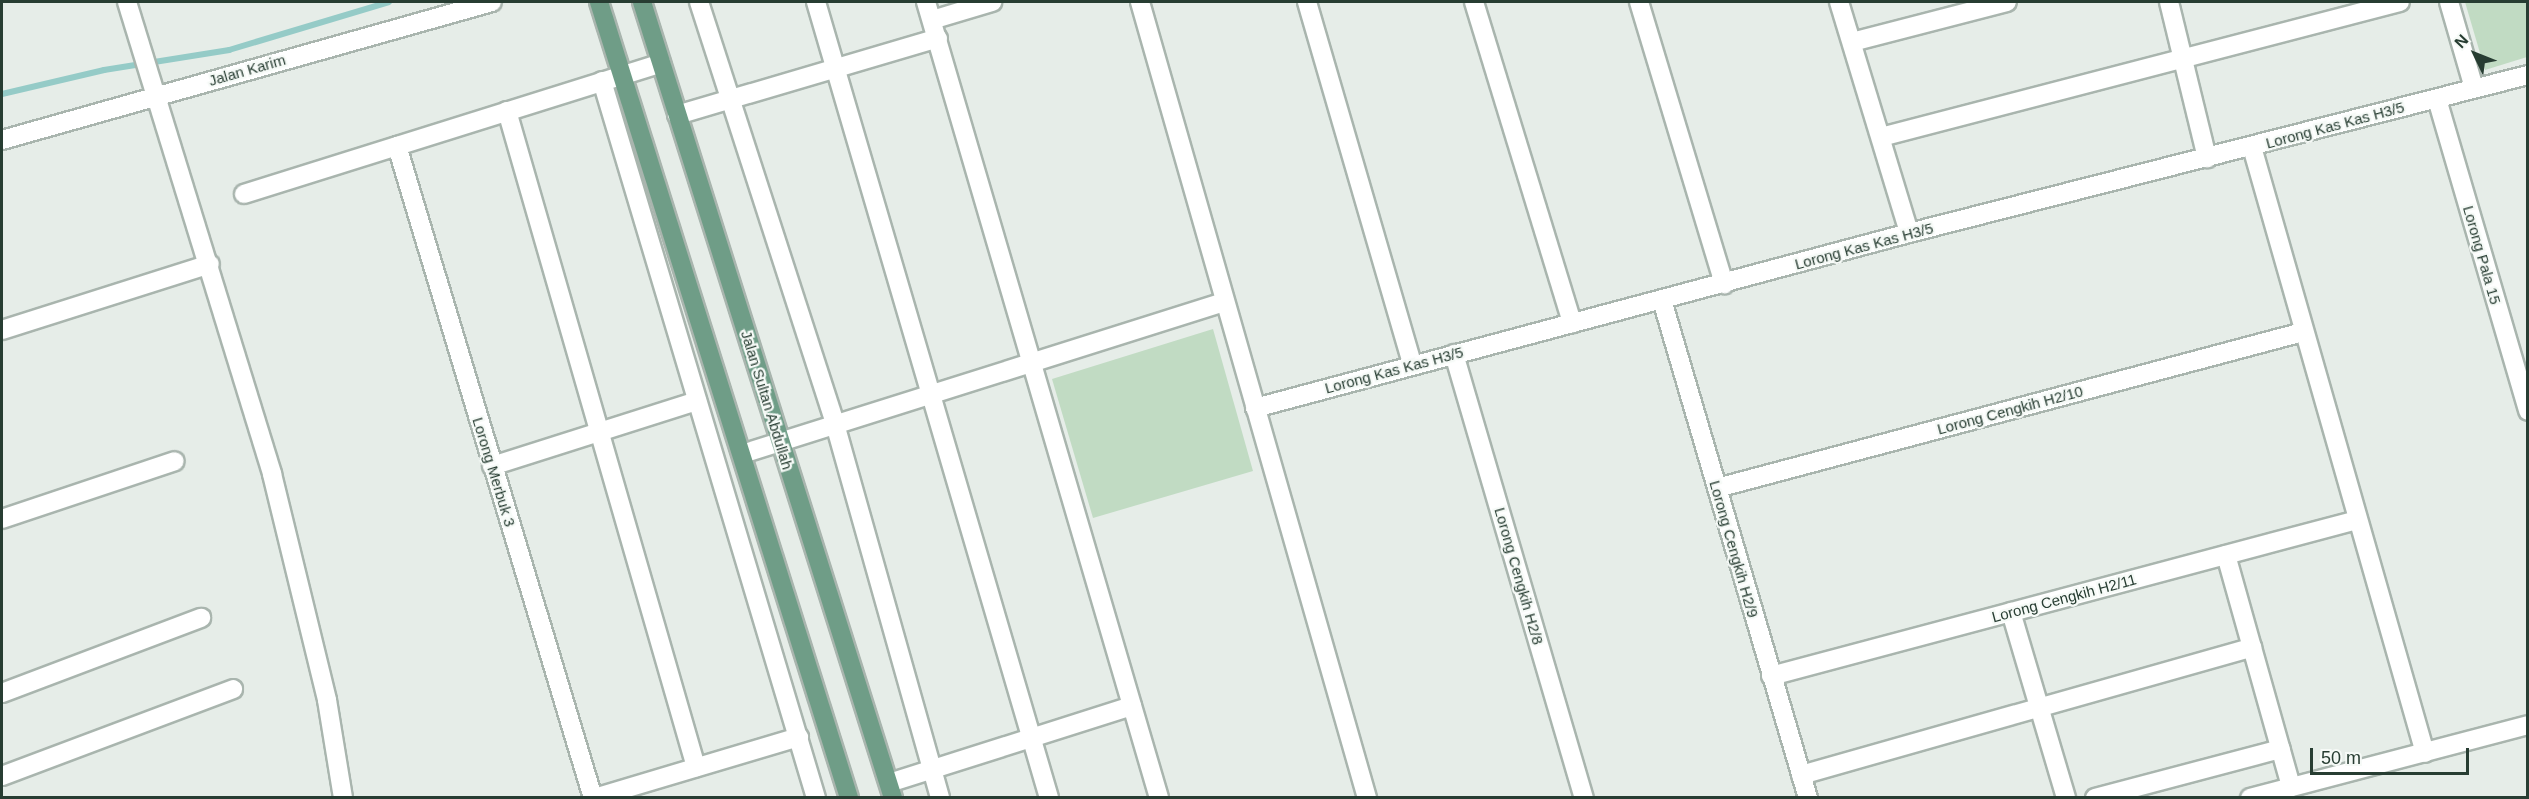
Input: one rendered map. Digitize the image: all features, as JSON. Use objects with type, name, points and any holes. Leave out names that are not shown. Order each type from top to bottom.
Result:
[{"type":"main road","points":[[599,2],[849,798]]},
{"type":"main road","name":"Jalan Sultan Abdullah","points":[[642,2],[891,790]]},
{"type":"street","points":[[127,2],[210,264],[272,474],[327,700],[343,798]]},
{"type":"street","name":"Jalan Karim","points":[[2,140],[492,2]]},
{"type":"street","points":[[699,2],[835,424],[940,798]]},
{"type":"street","points":[[816,2],[1049,798]]},
{"type":"street","points":[[926,2],[1159,798]]},
{"type":"street","points":[[932,20],[992,2]]},
{"type":"street","points":[[1140,2],[1367,798]]},
{"type":"street","points":[[1307,2],[1412,364]]},
{"type":"street","points":[[1474,2],[1572,323]]},
{"type":"street","points":[[1639,2],[1724,284]]},
{"type":"street","points":[[1839,2],[1909,233]]},
{"type":"street","points":[[1852,42],[2007,2]]},
{"type":"street","points":[[2169,2],[2207,158]]},
{"type":"street","points":[[1881,137],[2400,2]]},
{"type":"street","points":[[2448,2],[2474,88]]},
{"type":"street","points":[[677,115],[938,38]]},
{"type":"street","points":[[244,194],[662,63]]},
{"type":"street","name":"Lorong Kas Kas H3/5","points":[[1255,408],[1412,364],[1724,284],[1909,233],[2528,75]]},
{"type":"street","points":[[602,81],[816,798]]},
{"type":"street","name":"Lorong Pala 15","points":[[2437,99],[2528,411]]},
{"type":"street","points":[[507,111],[696,767]]},
{"type":"street","name":"Lorong Merbuk 3","points":[[397,146],[593,798]]},
{"type":"street","points":[[2252,147],[2425,753]]},
{"type":"street","points":[[2,330],[210,264]]},
{"type":"street","name":"Lorong Cengkih H2/9","points":[[1662,300],[1808,798]]},
{"type":"street","points":[[742,454],[1224,302]]},
{"type":"street","name":"Lorong Cengkih H2/10","points":[[1717,488],[2303,332]]},
{"type":"street","name":"Lorong Cengkih H2/8","points":[[1454,354],[1584,798]]},
{"type":"street","points":[[492,466],[698,401]]},
{"type":"street","points":[[2,519],[175,461]]},
{"type":"street","name":"Lorong Cengkih H2/11","points":[[1771,676],[2357,520]]},
{"type":"street","points":[[2226,555],[2291,787]]},
{"type":"street","points":[[2011,612],[2066,798]]},
{"type":"street","points":[[2,693],[201,618]]},
{"type":"street","points":[[1801,775],[2252,647]]},
{"type":"street","points":[[2,776],[233,689]]},
{"type":"street","points":[[891,790],[932,769],[1132,706]]},
{"type":"street","points":[[2250,798],[2528,725]]},
{"type":"street","points":[[593,798],[799,737]]},
{"type":"street","points":[[2095,798],[2281,749]]},
{"type":"green space","points":[[2465,2],[2527,2],[2527,57],[2485,70]]},
{"type":"green space","points":[[1213,329],[1253,471],[1093,518],[1052,379]]},
{"type":"waterway","points":[[2,94],[104,70],[229,50],[389,2]]}]
